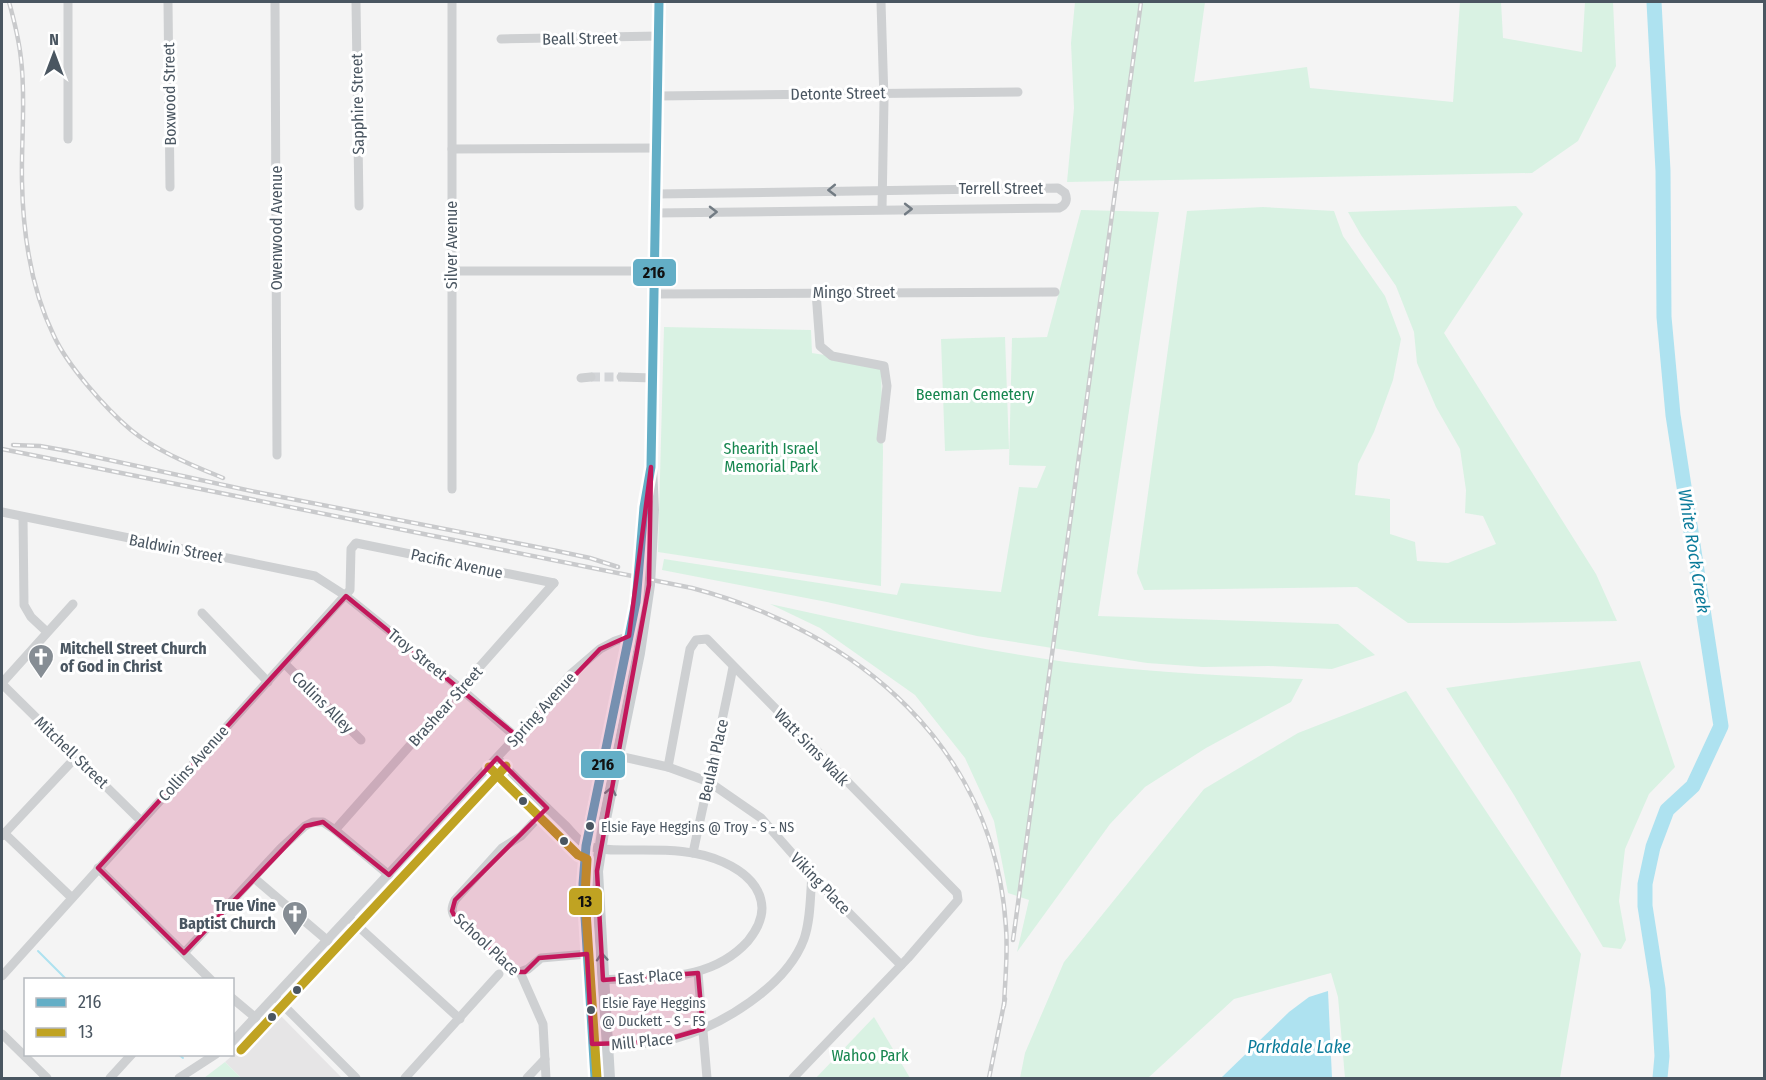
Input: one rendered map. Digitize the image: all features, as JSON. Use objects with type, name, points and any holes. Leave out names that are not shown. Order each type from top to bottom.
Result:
[{"type":"main road","points":[[595,1078],[583,884],[586,846],[605,753],[650,565],[653,510],[651,467],[659,2]]},
{"type":"main road","points":[[609,1078],[597,882],[600,849],[619,756],[635,635]]},
{"type":"street","points":[[68,2],[68,139]]},
{"type":"street","name":"Boxwood Street","points":[[168,2],[170,188]]},
{"type":"street","name":"Owenwood Avenue","points":[[275,2],[277,455]]},
{"type":"street","name":"Sapphire Street","points":[[356,2],[359,206]]},
{"type":"street","name":"Silver Avenue","points":[[452,2],[452,489]]},
{"type":"street","points":[[881,2],[882,209]]},
{"type":"street","name":"Beall Street","points":[[501,39],[659,36]]},
{"type":"street","name":"Detonte Street","points":[[658,96],[1018,92]]},
{"type":"street","points":[[452,149],[657,148]]},
{"type":"street","name":"Terrell Street","points":[[655,213],[1059,208],[1067,199],[1063,190],[1058,188],[656,194]]},
{"type":"street","points":[[451,271],[654,271]]},
{"type":"street","points":[[816,292],[820,346],[832,356],[884,366],[887,386],[881,439]]},
{"type":"street","name":"Mingo Street","points":[[654,294],[1055,292]]},
{"type":"street","points":[[621,377],[653,378]]},
{"type":"street","name":"Baldwin Street","points":[[2,512],[315,576],[346,596]]},
{"type":"street","points":[[23,517],[24,604],[31,617],[47,632]]},
{"type":"street","name":"Pacific Avenue","points":[[346,596],[352,588],[351,549],[359,543],[554,583]]},
{"type":"street","name":"Brashear Street","points":[[335,830],[554,583]]},
{"type":"street","name":"Collins Avenue","points":[[2,976],[71,897],[346,596]]},
{"type":"street","name":"Troy Street","points":[[346,596],[460,688],[516,737]]},
{"type":"street","points":[[2,683],[73,604]]},
{"type":"street","points":[[202,613],[268,682]]},
{"type":"street","name":"Spring Avenue","points":[[234,1039],[389,875],[572,674],[600,649],[635,635]]},
{"type":"street","name":"Watt Sims Walk","points":[[668,767],[692,644],[699,639],[707,639],[957,893],[958,900],[903,963]]},
{"type":"street","name":"Collins Alley","points":[[285,664],[362,740]]},
{"type":"street","name":"Beulah Place","points":[[693,853],[721,734],[733,667]]},
{"type":"street","name":"Mitchell Street","points":[[2,683],[141,821]]},
{"type":"street","name":"Viking Place","points":[[605,753],[668,767],[709,782],[761,818],[812,876],[903,963]]},
{"type":"street","points":[[71,897],[3,834],[77,756]]},
{"type":"street","points":[[497,758],[586,846],[600,849],[693,853],[720,861],[741,872],[754,884],[762,905],[758,926],[732,956],[698,973],[707,1078]]},
{"type":"street","name":"School Place","points":[[546,1078],[543,1024],[520,972],[510,969],[456,919],[452,914],[452,907],[454,900],[502,848],[521,836],[547,808]]},
{"type":"street","points":[[184,952],[280,848],[305,826],[313,822],[323,822],[335,830],[389,875]]},
{"type":"street","points":[[98,868],[184,952],[205,978]]},
{"type":"street","name":"Mill Place","points":[[592,1044],[658,1042],[703,1029],[754,999],[792,962],[808,928],[812,876]]},
{"type":"street","points":[[254,878],[328,940]]},
{"type":"street","points":[[349,918],[460,1019]]},
{"type":"street","points":[[520,972],[528,969],[540,958],[587,954]]},
{"type":"street","points":[[793,1078],[903,963]]},
{"type":"street","name":"East Place","points":[[603,980],[698,973]]},
{"type":"street","points":[[405,1078],[499,974]]},
{"type":"street","points":[[275,997],[356,1078]]},
{"type":"street","points":[[234,1000],[256,1018]]},
{"type":"street","points":[[2,1034],[46,1078]]},
{"type":"street","points":[[110,1078],[130,1056]]},
{"type":"street","points":[[179,1078],[213,1056]]},
{"type":"street","points":[[527,1078],[545,1059]]},
{"type":"highlighted area","points":[[651,467],[649,585],[597,871],[603,980],[698,973],[703,1029],[658,1042],[592,1044],[587,954],[539,958],[525,972],[515,972],[456,919],[452,911],[455,900],[547,808],[497,758],[389,875],[323,822],[305,826],[184,953],[98,868],[346,596],[517,736],[600,649],[629,636]]},
{"type":"shaded area","points":[[278,1013],[342,1078],[241,1078],[225,1062]]},
{"type":"green space","points":[[1075,2],[1205,2],[1194,82],[1307,67],[1310,88],[1453,102],[1460,2],[1501,2],[1503,38],[1582,52],[1585,2],[1613,2],[1616,66],[1578,141],[1532,173],[1067,182],[1074,108],[1071,43]]},
{"type":"green space","points":[[1516,206],[1523,214],[1444,333],[1596,574],[1617,621],[1408,623],[1357,587],[1144,590],[1137,573],[1187,211],[1263,207],[1334,211],[1343,236],[1385,296],[1401,339],[1393,380],[1374,432],[1358,464],[1355,495],[1390,499],[1390,534],[1415,542],[1417,561],[1448,563],[1496,544],[1483,516],[1465,513],[1466,490],[1460,449],[1436,407],[1417,363],[1414,332],[1396,286],[1348,212]]},
{"type":"green space","points":[[1081,210],[1159,212],[1098,616],[1338,624],[1375,655],[1332,669],[1269,666],[1203,667],[1147,663],[977,636],[827,602],[662,570],[664,559],[897,595],[901,583],[1001,592],[1019,487],[1037,488],[1046,466],[1009,465],[1012,338],[1047,337]]},
{"type":"green space","name":"Shearith Israel Memorial Park","points":[[664,327],[811,330],[812,353],[881,364],[883,452],[881,586],[658,552]]},
{"type":"green space","name":"Beeman Cemetery","points":[[1005,337],[1009,449],[945,451],[941,339]]},
{"type":"green space","points":[[770,604],[954,643],[1066,662],[1184,673],[1303,679],[1291,702],[1206,748],[1145,787],[1110,824],[1017,952],[1029,900],[1008,893],[994,821],[965,758],[915,695],[820,628]]},
{"type":"green space","points":[[1640,661],[1675,767],[1649,794],[1625,849],[1619,901],[1626,940],[1621,949],[1603,947],[1514,795],[1446,688]]},
{"type":"green space","points":[[1406,691],[1581,954],[1560,1078],[1345,1078],[1338,997],[1331,973],[1234,999],[1148,1078],[1020,1078],[1025,1053],[1064,962],[1204,789],[1298,733]]},
{"type":"green space","name":"Wahoo Park","points":[[874,1017],[910,1078],[816,1078]]},
{"type":"green space","points":[[225,1062],[241,1078],[204,1078]]},
{"type":"water","name":"Parkdale Lake","points":[[1328,991],[1332,1078],[1221,1078],[1289,1012],[1309,997]]},
{"type":"waterway","name":"White Rock Creek","points":[[1654,2],[1663,171],[1664,317],[1673,415],[1721,726],[1693,786],[1667,810],[1653,847],[1645,884],[1645,906],[1658,989],[1662,1056],[1660,1078]]},
{"type":"waterway","points":[[38,951],[65,978]]},
{"type":"tunnel","points":[[591,377],[621,377]]},
{"type":"railway","points":[[9,2],[18,37],[22,74],[22,182],[26,241],[39,299],[54,336],[68,360],[88,386],[131,430],[164,451],[223,478]]},
{"type":"railway","points":[[1013,940],[1141,2]]},
{"type":"railway","points":[[13,445],[40,446],[68,451],[256,492],[557,551],[618,567]]},
{"type":"railway","points":[[2,449],[692,588],[753,608],[810,634],[861,667],[907,707],[946,752],[976,805],[996,863],[1006,928],[1004,1006]]},
{"type":"railway","points":[[989,1078],[1005,999]]},
{"type":"transit line","name":"216","points":[[595,1078],[583,884],[586,846],[636,602],[644,507],[651,467],[659,2]]},
{"type":"transit line","name":"13","points":[[241,1050],[506,766]]},
{"type":"transit line","name":"13","points":[[489,767],[578,855],[587,859],[585,896],[597,1078]]},
{"type":"place","name":"Mitchell Street Church of God in Christ","points":[[41,680]]},
{"type":"place","name":"Elsie Faye Heggins @ Troy - S - NS","points":[[590,826]]},
{"type":"place","name":"True Vine Baptist Church","points":[[295,937]]},
{"type":"place","name":"Elsie Faye Heggins @ Duckett - S - FS","points":[[591,1010]]}]
